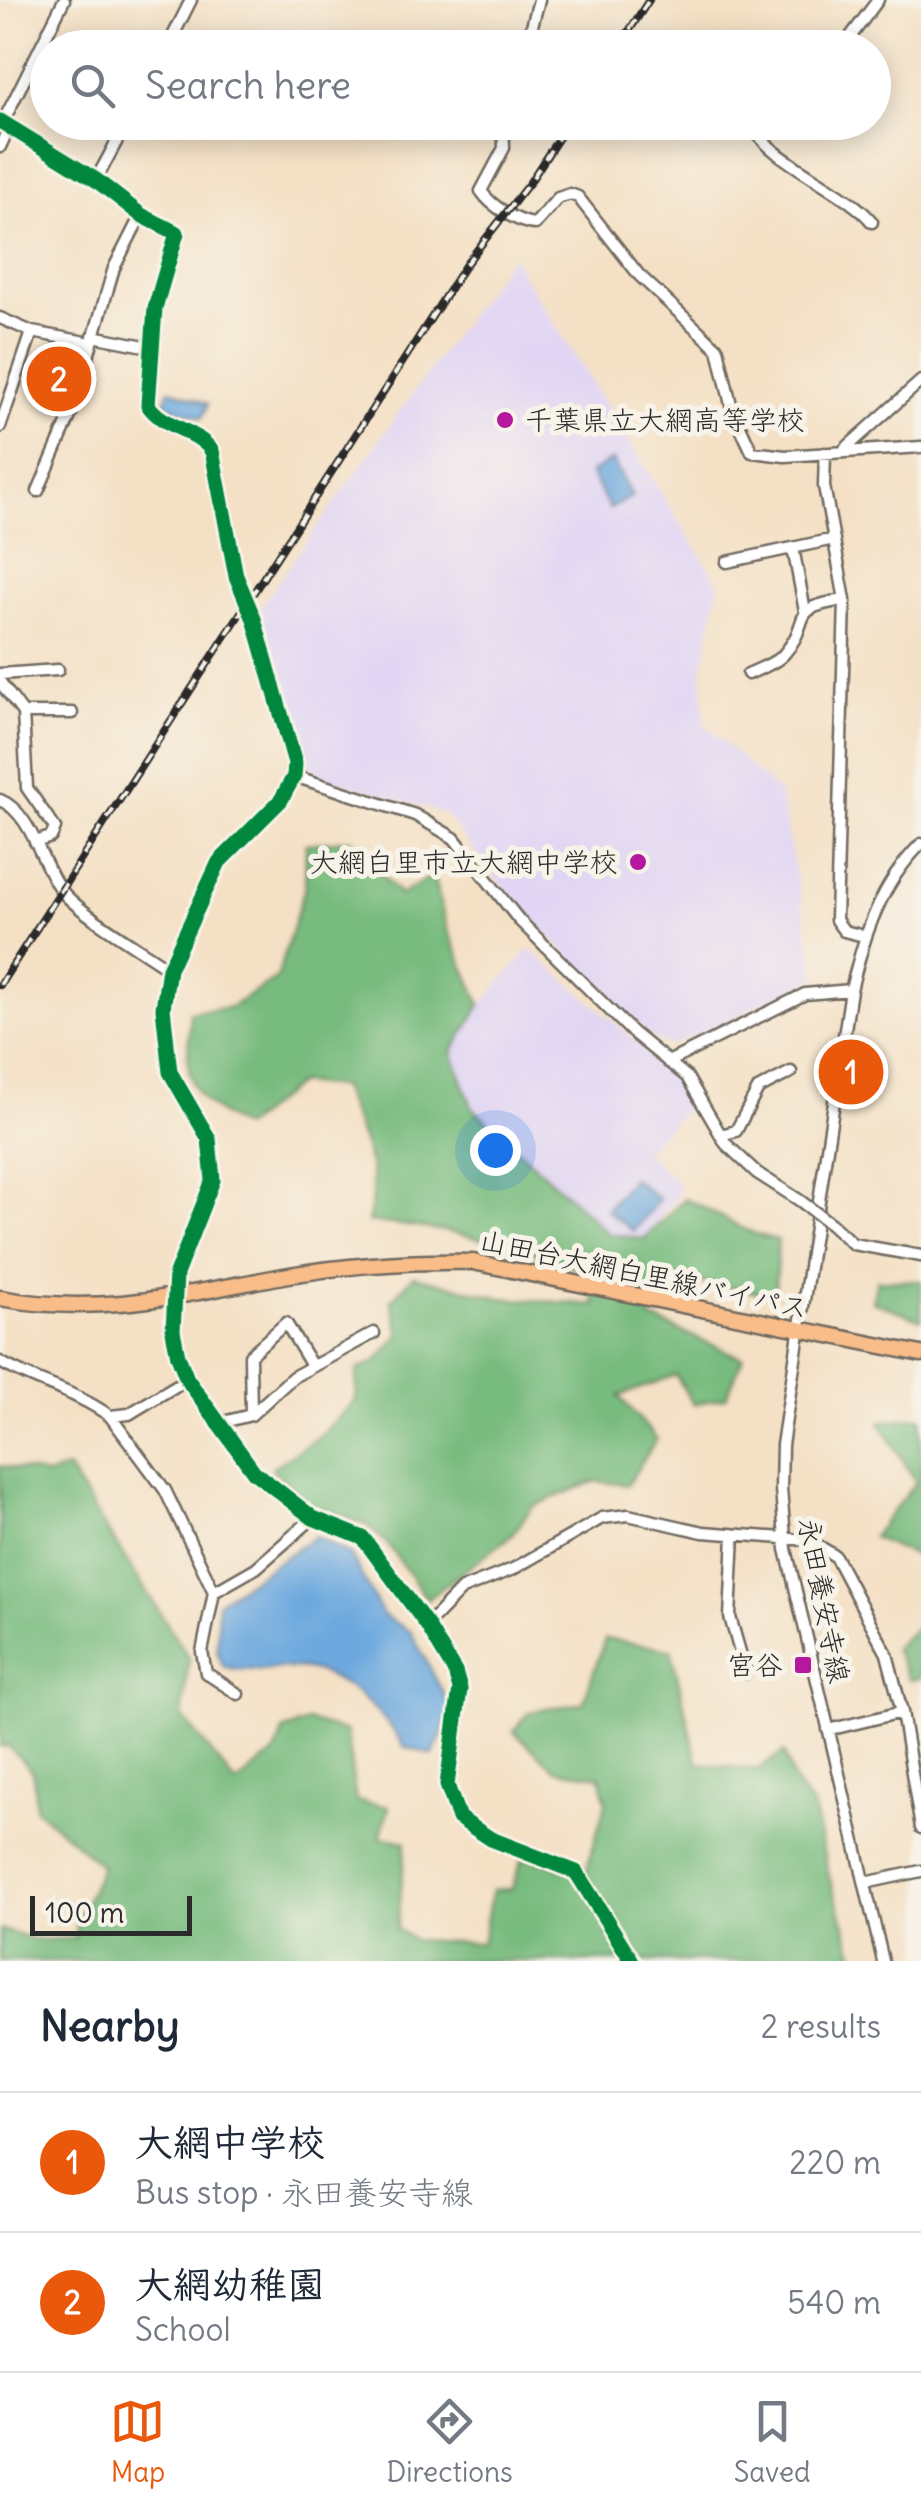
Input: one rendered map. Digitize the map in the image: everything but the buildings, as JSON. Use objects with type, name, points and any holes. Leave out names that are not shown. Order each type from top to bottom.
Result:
[{"type":"main road","name":"山田台大網白里線バイパス","points":[[0,1298],[70,1308],[174,1300],[290,1275],[404,1261],[473,1262],[798,1332],[921,1354]]},
{"type":"street","points":[[49,30],[62,4],[51,0]]},
{"type":"street","points":[[176,30],[191,0]]},
{"type":"street","points":[[531,30],[539,0]]},
{"type":"street","points":[[856,30],[878,0]]},
{"type":"street","points":[[0,146],[4,123],[30,70]]},
{"type":"street","points":[[4,123],[30,139]]},
{"type":"street","points":[[31,140],[96,180],[141,215],[178,233],[154,308],[148,405],[154,414],[204,440],[212,451],[236,576],[254,619],[292,750],[294,776],[281,800],[219,862],[169,969],[163,1008],[170,1072],[209,1139],[212,1180],[176,1274],[173,1331],[187,1379],[254,1472],[312,1518],[363,1538],[427,1625],[456,1672],[460,1689],[447,1785],[453,1808],[470,1828],[576,1872],[632,1961]]},
{"type":"street","points":[[96,180],[117,140]]},
{"type":"street","points":[[504,140],[504,148],[480,191],[487,200],[526,224],[536,224],[558,198],[578,198],[640,275],[718,349],[732,408],[752,452],[824,453],[921,447]]},
{"type":"street","points":[[762,140],[850,198],[872,222]]},
{"type":"street","points":[[38,491],[71,414],[114,268],[141,215]]},
{"type":"street","points":[[0,318],[32,332],[150,347]]},
{"type":"street","points":[[0,427],[32,332]]},
{"type":"street","points":[[844,450],[921,382]]},
{"type":"street","points":[[824,453],[824,486],[845,600],[836,920],[844,931],[864,936]]},
{"type":"street","points":[[727,562],[834,539]]},
{"type":"street","points":[[792,548],[805,611]]},
{"type":"street","points":[[748,674],[783,656],[805,611],[815,604],[845,600]]},
{"type":"street","points":[[0,674],[58,670]]},
{"type":"street","points":[[0,682],[23,713],[27,788],[55,828],[51,837],[36,842]]},
{"type":"street","points":[[23,713],[72,714]]},
{"type":"street","points":[[294,776],[354,792],[445,831],[519,920],[632,1032],[686,1077],[720,1135],[757,1173],[799,1200],[854,1244],[921,1256]]},
{"type":"street","points":[[0,800],[9,804],[36,842],[62,892],[169,969]]},
{"type":"street","name":"永田養安寺線","points":[[883,1961],[785,1538],[782,1445],[851,990],[864,936],[888,886],[921,844]]},
{"type":"street","points":[[668,1062],[805,994],[851,990]]},
{"type":"street","points":[[720,1135],[736,1131],[758,1090],[791,1072]]},
{"type":"street","points":[[251,1415],[250,1355],[270,1333],[286,1323],[312,1366]]},
{"type":"street","points":[[219,1423],[251,1415],[312,1366],[374,1333]]},
{"type":"street","points":[[0,1362],[28,1378],[72,1391],[110,1416],[165,1490],[214,1592],[202,1652],[206,1673],[238,1694]]},
{"type":"street","points":[[110,1416],[129,1414],[187,1379]]},
{"type":"street","points":[[427,1625],[462,1589],[513,1569],[602,1518],[646,1517],[702,1532],[810,1540],[835,1556],[886,1654],[902,1712],[921,1828]]},
{"type":"street","points":[[214,1592],[256,1568],[312,1518]]},
{"type":"street","points":[[734,1535],[730,1617],[746,1673]]},
{"type":"street","points":[[828,1730],[902,1712]]},
{"type":"street","points":[[865,1883],[921,1870]]},
{"type":"shaded area","name":"千葉県立大網高等学校","points":[[511,256],[719,584],[702,673],[705,725],[779,793],[817,978],[671,1046],[655,1040],[515,902],[445,814],[314,773],[302,760],[259,609]]},
{"type":"shaded area","points":[[530,949],[682,1081],[694,1103],[643,1151],[676,1180],[679,1194],[644,1239],[609,1234],[472,1107],[452,1052],[481,1005]]},
{"type":"green space","points":[[351,839],[400,895],[433,876],[448,931],[481,1005],[452,1052],[472,1107],[609,1234],[644,1239],[684,1199],[753,1233],[778,1240],[775,1295],[663,1276],[650,1318],[743,1358],[726,1397],[693,1404],[676,1375],[619,1396],[657,1439],[627,1485],[596,1481],[533,1506],[511,1536],[427,1599],[386,1542],[365,1524],[305,1503],[272,1468],[320,1436],[356,1400],[357,1370],[376,1362],[400,1334],[391,1300],[414,1276],[502,1298],[596,1305],[583,1270],[557,1260],[477,1238],[368,1222],[371,1168],[341,1087],[298,1083],[243,1128],[198,1093],[189,1068],[190,1012],[231,1007],[277,978],[305,887],[306,844]]},
{"type":"green space","points":[[877,1280],[921,1281],[921,1320],[872,1301]]},
{"type":"green space","points":[[920,1417],[921,1558],[872,1537],[916,1482],[880,1422]]},
{"type":"green space","points":[[0,1466],[48,1475],[67,1468],[189,1658],[182,1716],[236,1784],[276,1752],[283,1731],[309,1721],[346,1732],[356,1801],[389,1807],[380,1837],[406,1842],[397,1929],[414,1940],[482,1943],[492,1890],[512,1889],[522,1858],[586,1872],[606,1801],[600,1776],[556,1770],[513,1731],[530,1712],[583,1703],[605,1639],[671,1649],[698,1763],[757,1770],[784,1752],[794,1782],[813,1807],[830,1880],[857,1961],[0,1961],[0,1929],[33,1940],[75,1938],[78,1917],[102,1866],[36,1809],[33,1772],[8,1746],[0,1747]]},
{"type":"green space","points":[[921,1623],[921,1678],[909,1680],[894,1648]]},
{"type":"water","points":[[170,389],[208,404],[202,418],[164,404]]},
{"type":"water","points":[[612,460],[632,496],[610,509],[590,473]]},
{"type":"water","points":[[632,1178],[659,1199],[633,1231],[606,1210]]},
{"type":"water","points":[[316,1536],[350,1554],[383,1615],[411,1632],[452,1710],[433,1755],[405,1747],[372,1706],[327,1675],[293,1668],[249,1670],[223,1666],[217,1651],[218,1602]]},
{"type":"railway","points":[[630,30],[649,0]]},
{"type":"railway","points":[[0,985],[466,264],[557,140]]},
{"type":"cycle path","points":[[0,121],[30,139]]},
{"type":"cycle path","points":[[31,140],[96,180],[141,215],[177,233],[155,308],[148,405],[162,419],[212,451],[236,576],[254,619],[295,763],[294,776],[281,800],[219,862],[169,969],[163,1008],[170,1072],[209,1139],[213,1180],[176,1274],[173,1331],[178,1356],[187,1379],[254,1472],[313,1518],[363,1538],[427,1625],[455,1672],[460,1689],[447,1785],[459,1818],[491,1839],[576,1872],[632,1961]]},
{"type":"place","name":"大網幼稚園","points":[[59,379]]},
{"type":"place","name":"千葉県立大網高等学校","points":[[505,420]]},
{"type":"place","name":"大網白里市立大網中学校","points":[[638,862]]},
{"type":"place","name":"大網中学校","points":[[851,1072]]},
{"type":"place","name":"宮谷","points":[[803,1665]]}]
